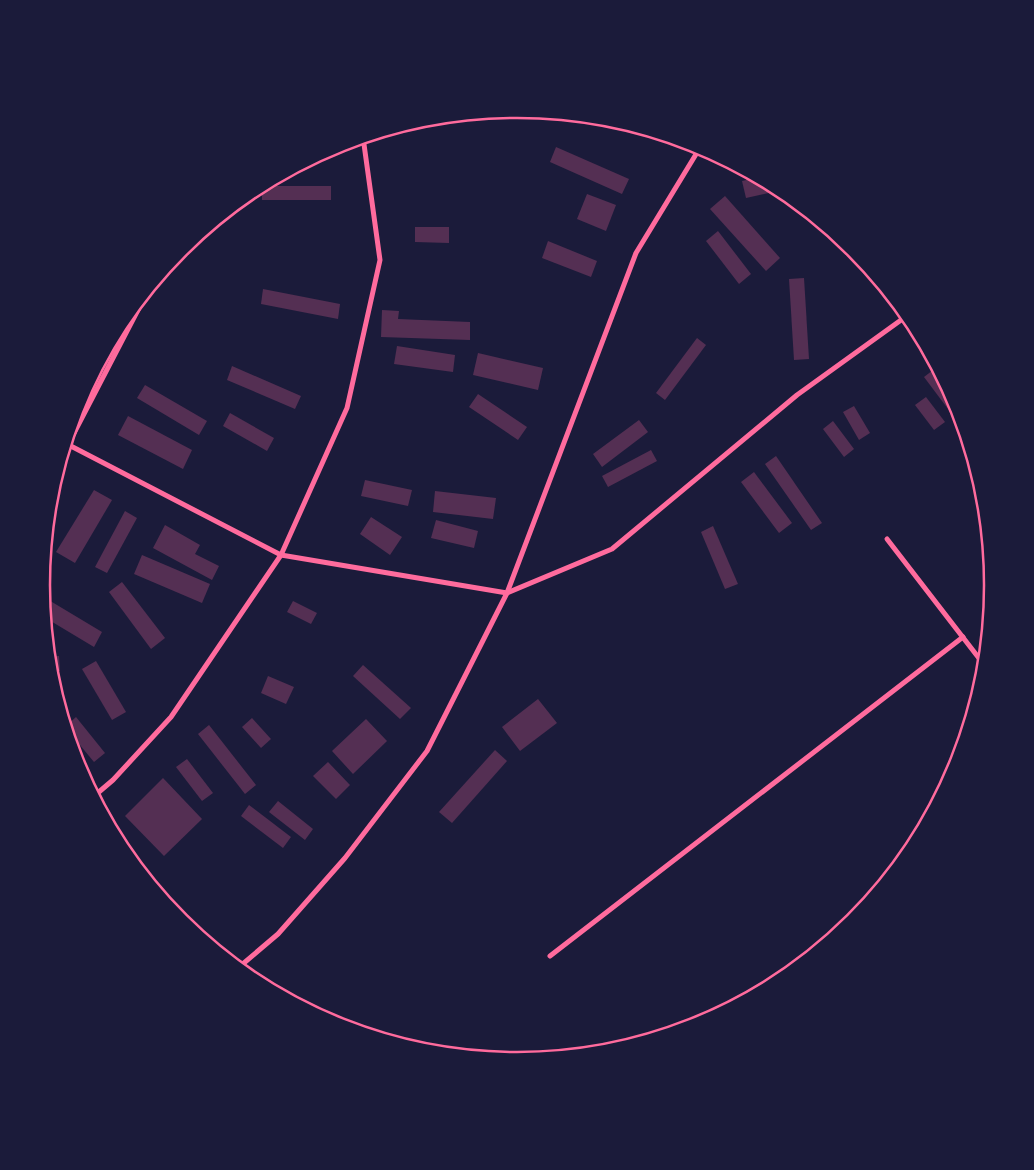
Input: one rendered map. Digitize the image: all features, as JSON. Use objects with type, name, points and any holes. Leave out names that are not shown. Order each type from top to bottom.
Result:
[{"type":"street","points":[[98,793],[113,780],[171,717],[281,555],[346,408],[380,260],[364,144]]},
{"type":"street","points":[[244,963],[278,934],[345,858],[428,751],[507,593],[636,253],[696,154]]},
{"type":"street","points":[[71,446],[281,555],[507,593],[612,549],[797,396],[901,320]]},
{"type":"street","points":[[83,413],[131,324]]},
{"type":"street","points":[[887,540],[978,657]]},
{"type":"street","points":[[550,956],[963,637]]},
{"type":"building","points":[[556,147],[629,179],[622,194],[550,162]]},
{"type":"building","points":[[748,180],[769,193],[746,198],[742,181]]},
{"type":"building","points":[[276,186],[331,186],[331,200],[262,200],[262,195]]},
{"type":"building","points":[[587,194],[616,205],[606,231],[577,219]]},
{"type":"building","points":[[725,196],[780,258],[766,271],[710,209]]},
{"type":"building","points":[[415,227],[449,227],[449,243],[415,242]]},
{"type":"building","points":[[718,231],[751,274],[739,284],[706,241]]},
{"type":"building","points":[[548,241],[597,261],[591,277],[542,258]]},
{"type":"building","points":[[804,278],[809,359],[794,360],[789,279]]},
{"type":"building","points":[[263,289],[340,304],[338,319],[261,304]]},
{"type":"building","points":[[382,310],[399,311],[398,319],[470,322],[470,340],[381,337]]},
{"type":"building","points":[[697,338],[706,345],[665,400],[656,393]]},
{"type":"building","points":[[397,346],[455,355],[453,372],[394,364]]},
{"type":"building","points":[[478,353],[543,368],[538,390],[473,375]]},
{"type":"building","points":[[232,366],[301,396],[295,409],[227,380]]},
{"type":"building","points":[[932,371],[950,412],[924,377]]},
{"type":"building","points":[[145,385],[207,421],[199,435],[137,398]]},
{"type":"building","points":[[478,394],[527,427],[518,440],[469,407]]},
{"type":"building","points":[[926,397],[945,422],[934,430],[915,405]]},
{"type":"building","points":[[854,406],[870,433],[859,440],[843,412]]},
{"type":"building","points":[[230,413],[274,438],[267,451],[223,426]]},
{"type":"building","points":[[128,416],[192,450],[183,469],[118,435]]},
{"type":"building","points":[[639,420],[648,432],[602,467],[593,454]]},
{"type":"building","points":[[833,421],[854,449],[844,457],[823,429]]},
{"type":"building","points":[[651,450],[657,461],[608,487],[602,476]]},
{"type":"building","points":[[776,456],[822,523],[811,530],[765,464]]},
{"type":"building","points":[[754,472],[792,523],[779,533],[741,482]]},
{"type":"building","points":[[365,480],[412,490],[408,506],[361,496]]},
{"type":"building","points":[[94,490],[112,500],[75,563],[56,552]]},
{"type":"building","points":[[435,491],[496,498],[493,519],[433,512]]},
{"type":"building","points":[[125,511],[137,518],[107,573],[95,567]]},
{"type":"building","points":[[371,517],[402,537],[390,555],[360,534]]},
{"type":"building","points":[[436,520],[478,531],[474,548],[431,538]]},
{"type":"building","points":[[165,525],[200,545],[195,554],[219,566],[212,580],[153,548]]},
{"type":"building","points":[[713,526],[738,584],[725,589],[701,532]]},
{"type":"building","points":[[142,555],[210,584],[202,603],[134,574]]},
{"type":"building","points":[[122,582],[165,638],[151,649],[109,592]]},
{"type":"building","points":[[51,601],[102,632],[94,647],[52,622]]},
{"type":"building","points":[[293,601],[317,613],[311,624],[287,612]]},
{"type":"building","points":[[56,656],[59,656],[60,671],[58,671]]},
{"type":"building","points":[[96,661],[126,712],[112,720],[82,669]]},
{"type":"building","points":[[363,665],[411,708],[400,719],[353,676]]},
{"type":"building","points":[[268,676],[294,687],[286,704],[261,693]]},
{"type":"building","points":[[538,699],[557,723],[520,751],[502,727]]},
{"type":"building","points":[[76,717],[105,753],[94,762],[78,743],[71,722]]},
{"type":"building","points":[[252,718],[271,739],[261,748],[242,727]]},
{"type":"building","points":[[366,719],[387,741],[353,774],[332,751]]},
{"type":"building","points":[[209,725],[256,785],[245,794],[198,734]]},
{"type":"building","points":[[495,750],[507,761],[452,823],[439,812]]},
{"type":"building","points":[[187,759],[213,793],[202,801],[176,767]]},
{"type":"building","points":[[328,762],[350,785],[336,799],[313,776]]},
{"type":"building","points":[[163,778],[202,819],[164,856],[125,816]]},
{"type":"building","points":[[278,801],[313,829],[305,840],[269,812]]},
{"type":"building","points":[[249,805],[291,837],[283,848],[241,816]]}]
